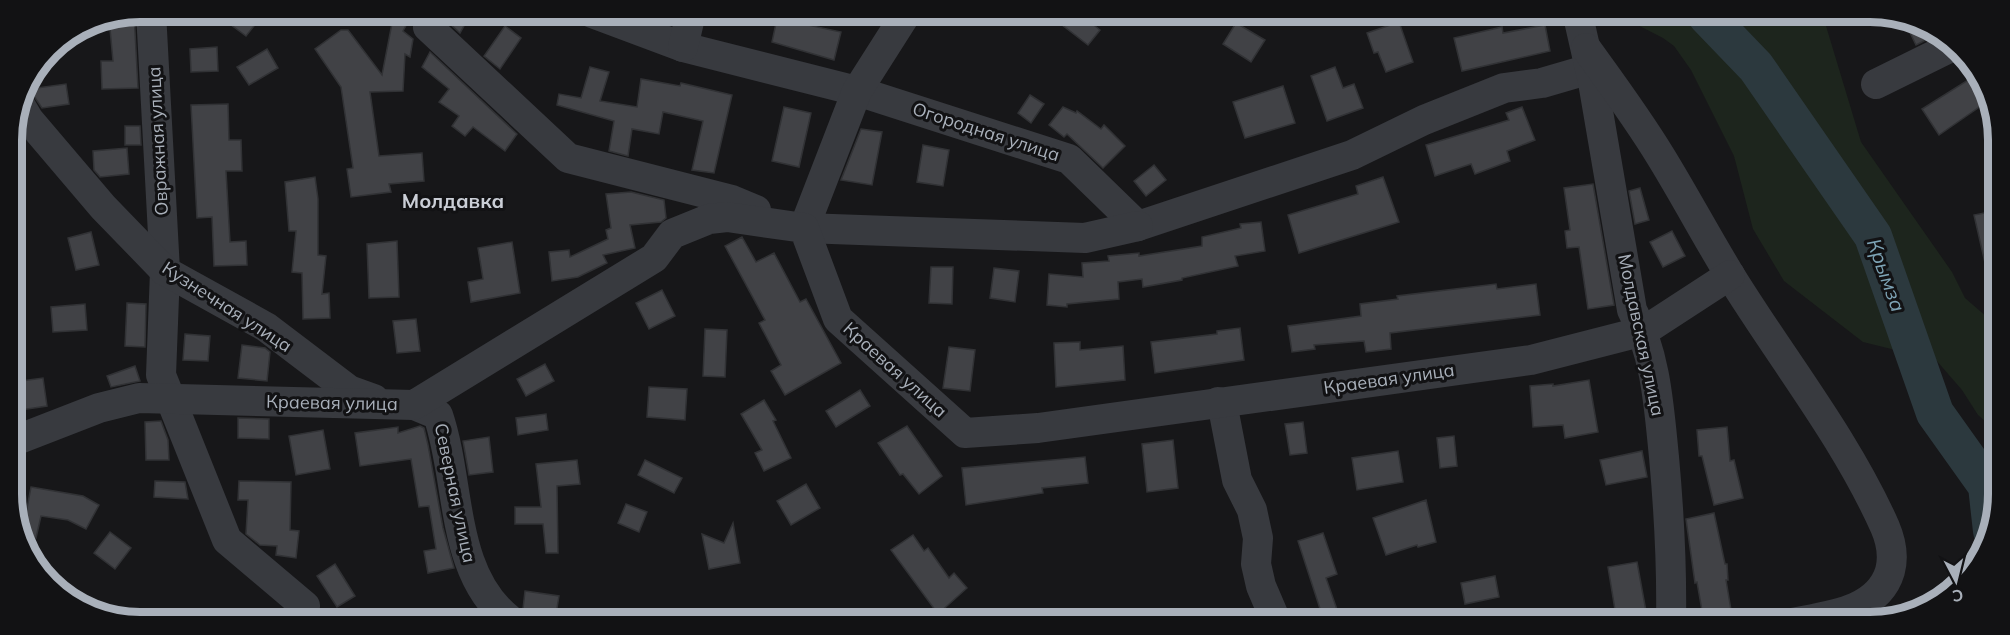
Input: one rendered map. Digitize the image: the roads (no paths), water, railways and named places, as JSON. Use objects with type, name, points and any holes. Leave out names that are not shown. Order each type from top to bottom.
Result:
[{"type":"street","name":"Овражная улица","points":[[152,22],[165,271],[161,375],[227,540],[305,606]]},
{"type":"street","points":[[429,22],[428,27],[568,158],[732,200],[804,228],[1085,238],[1137,226],[1352,155],[1424,120],[1494,92],[1542,83],[1588,59],[1661,157],[1730,275],[1839,443],[1885,528],[1892,551],[1890,570],[1884,587],[1869,601],[1838,612]]},
{"type":"street","name":"Огородная улица","points":[[616,22],[683,47],[857,91],[1069,159],[1137,226]]},
{"type":"street","points":[[683,47],[689,22]]},
{"type":"street","points":[[804,228],[857,91],[901,22]]},
{"type":"street","name":"Молдавская улица","points":[[1579,22],[1588,59],[1632,310],[1644,331],[1661,429],[1670,526],[1671,612]]},
{"type":"street","points":[[1876,84],[1944,50]]},
{"type":"street","name":"Кузнечная улица","points":[[26,115],[103,207],[165,271],[266,327],[349,390],[385,404]]},
{"type":"street","name":"Краевая улица","points":[[22,438],[99,408],[139,398],[414,405],[654,258],[672,234],[709,219],[727,217],[804,228],[838,319],[965,433],[1038,428],[1531,360],[1644,331],[1730,275]]},
{"type":"street","points":[[1218,402],[1224,413],[1237,480],[1252,510],[1258,538],[1256,564],[1261,586],[1272,612]]},
{"type":"street","name":"Северная улица","points":[[414,405],[438,415],[448,446],[465,553],[478,584],[500,612]]},
{"type":"waterway","name":"Крымза","points":[[1713,22],[1756,67],[1873,236],[1935,413],[1987,486],[1988,494]]},
{"type":"district","name":"Молдавка","points":[[453,201]]}]
